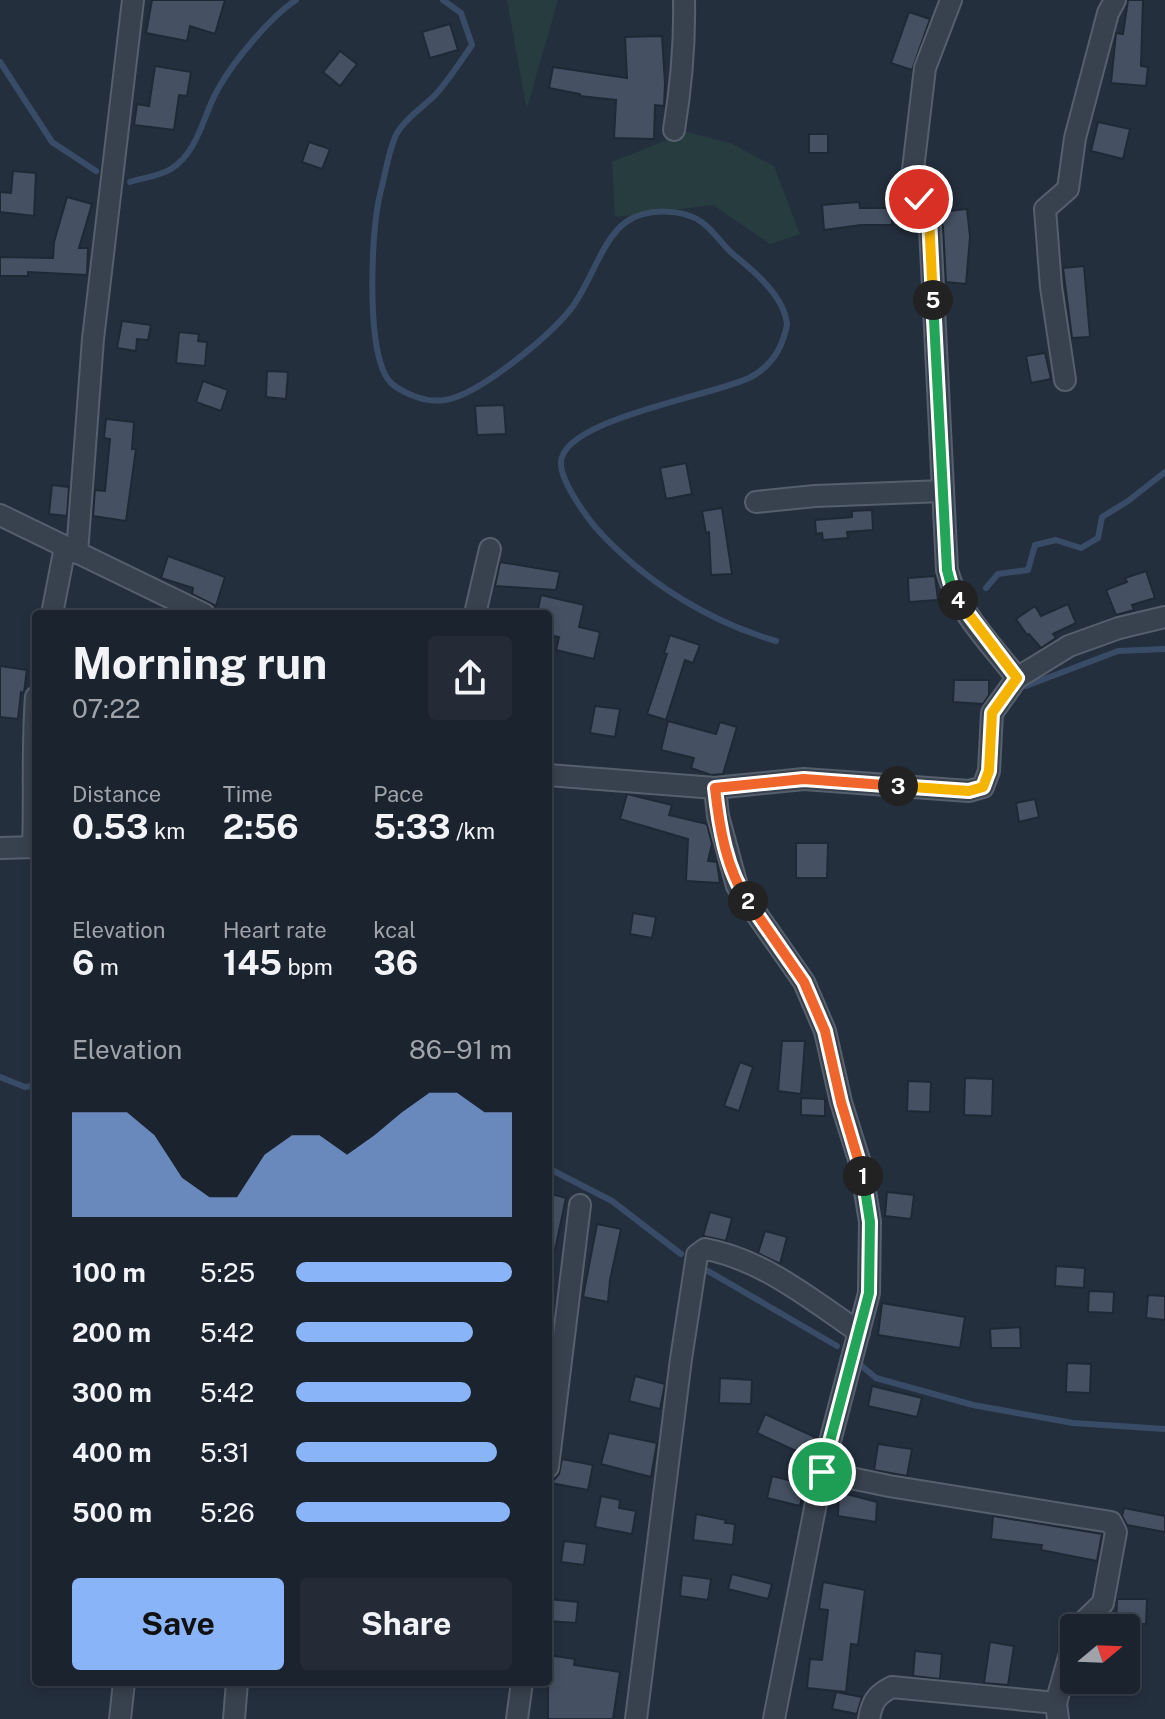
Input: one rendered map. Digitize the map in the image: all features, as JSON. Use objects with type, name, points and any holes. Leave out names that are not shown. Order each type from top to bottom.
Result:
[{"type":"street","points":[[53,610],[71,550],[133,0]]},
{"type":"street","points":[[674,130],[685,38],[684,0]]},
{"type":"street","points":[[951,0],[925,68],[912,178],[913,188],[929,217],[930,228],[947,570],[952,589],[963,607],[1017,678]]},
{"type":"street","points":[[1065,380],[1051,287],[1045,209],[1068,189],[1075,138],[1108,13],[1115,0]]},
{"type":"street","points":[[756,502],[815,496],[943,491]]},
{"type":"street","points":[[0,515],[196,610]]},
{"type":"street","points":[[476,610],[490,549]]},
{"type":"street","points":[[552,775],[715,788],[804,779],[969,791],[983,787],[989,771],[992,713],[1017,678],[1069,646],[1119,628],[1165,617]]},
{"type":"street","points":[[715,788],[718,816],[737,886],[787,956],[809,994],[825,1031],[841,1102],[861,1166],[870,1222],[869,1293],[822,1472],[774,1719]]},
{"type":"street","points":[[0,848],[32,847]]},
{"type":"street","points":[[552,1434],[580,1205]]},
{"type":"street","points":[[636,1719],[697,1255],[705,1249],[723,1252],[791,1285],[859,1332]]},
{"type":"street","points":[[822,1472],[1111,1522],[1116,1532],[1103,1603],[1092,1614]]},
{"type":"street","points":[[120,1719],[124,1686]]},
{"type":"street","points":[[234,1719],[237,1686]]},
{"type":"street","points":[[517,1719],[521,1686]]},
{"type":"street","points":[[869,1719],[873,1701],[892,1687],[1057,1711]]},
{"type":"green space","points":[[507,0],[558,0],[527,108],[525,101]]},
{"type":"green space","points":[[687,132],[730,143],[774,166],[800,234],[770,244],[713,205],[615,217],[612,162]]},
{"type":"building","points":[[152,0],[225,0],[215,34],[190,26],[187,41],[146,33]]},
{"type":"building","points":[[1128,0],[1143,0],[1141,66],[1148,67],[1146,86],[1111,83],[1116,33],[1123,34]]},
{"type":"building","points":[[909,12],[930,19],[912,70],[891,63]]},
{"type":"building","points":[[450,24],[458,50],[430,58],[422,32]]},
{"type":"building","points":[[662,36],[664,106],[655,105],[654,139],[614,138],[616,100],[580,96],[549,88],[553,67],[627,78],[625,37]]},
{"type":"building","points":[[340,51],[357,64],[340,86],[323,72]]},
{"type":"building","points":[[155,66],[191,72],[187,96],[179,95],[174,130],[134,125],[137,104],[149,106]]},
{"type":"building","points":[[1098,122],[1130,129],[1123,159],[1091,151]]},
{"type":"building","points":[[809,134],[828,134],[828,153],[809,153]]},
{"type":"building","points":[[309,142],[330,149],[322,169],[302,162]]},
{"type":"building","points":[[13,171],[36,173],[34,216],[0,212],[0,192],[11,193]]},
{"type":"building","points":[[67,197],[92,204],[79,248],[88,248],[87,275],[28,272],[28,276],[0,276],[0,257],[53,258],[54,242]]},
{"type":"building","points":[[859,202],[860,208],[892,208],[892,225],[824,230],[822,205]]},
{"type":"building","points":[[967,209],[970,237],[966,284],[946,282],[943,227],[939,212]]},
{"type":"building","points":[[1084,266],[1090,337],[1072,338],[1063,268]]},
{"type":"building","points":[[122,321],[151,325],[148,340],[137,339],[136,351],[117,348]]},
{"type":"building","points":[[179,332],[199,334],[198,341],[207,342],[205,366],[176,363]]},
{"type":"building","points":[[1045,353],[1051,379],[1031,383],[1026,356]]},
{"type":"building","points":[[267,371],[288,372],[286,399],[266,397]]},
{"type":"building","points":[[203,381],[228,390],[221,411],[196,402]]},
{"type":"building","points":[[504,405],[506,434],[477,435],[475,406]]},
{"type":"building","points":[[106,419],[134,422],[132,449],[136,449],[126,521],[93,516],[95,490],[105,491],[110,439],[104,438]]},
{"type":"building","points":[[686,463],[692,494],[666,499],[660,468]]},
{"type":"building","points":[[52,485],[69,487],[67,516],[49,514]]},
{"type":"building","points":[[722,508],[732,574],[711,575],[709,532],[706,533],[702,511]]},
{"type":"building","points":[[872,510],[873,530],[847,532],[848,538],[823,540],[822,533],[816,534],[815,520],[852,517],[852,511]]},
{"type":"building","points":[[168,556],[225,577],[216,606],[192,594],[193,588],[161,578]]},
{"type":"building","points":[[500,562],[560,572],[556,590],[495,586]]},
{"type":"building","points":[[1146,571],[1155,598],[1132,605],[1134,610],[1116,615],[1106,590],[1127,582],[1125,578]]},
{"type":"building","points":[[935,576],[938,600],[909,602],[908,578]]},
{"type":"building","points":[[541,595],[584,605],[579,627],[600,632],[594,659],[556,650],[559,637],[552,636],[552,610],[538,610]]},
{"type":"building","points":[[1068,604],[1076,623],[1053,634],[1056,638],[1041,648],[1016,619],[1035,606],[1041,616]]},
{"type":"building","points":[[670,635],[700,645],[693,663],[685,660],[666,720],[647,714],[667,654],[664,653]]},
{"type":"building","points":[[0,666],[27,670],[18,719],[0,717]]},
{"type":"building","points":[[954,680],[989,680],[989,695],[983,704],[953,702]]},
{"type":"building","points":[[595,706],[620,709],[615,737],[590,733]]},
{"type":"building","points":[[668,721],[716,734],[720,722],[737,727],[723,774],[711,775],[691,768],[694,758],[661,750]]},
{"type":"building","points":[[627,794],[672,805],[669,815],[707,824],[712,844],[708,861],[717,862],[720,883],[686,881],[688,839],[620,819]]},
{"type":"building","points":[[1035,799],[1039,817],[1019,822],[1016,803]]},
{"type":"building","points":[[796,843],[828,843],[827,878],[796,878]]},
{"type":"building","points":[[633,913],[656,917],[652,938],[630,934]]},
{"type":"building","points":[[782,1041],[805,1041],[801,1094],[778,1091]]},
{"type":"building","points":[[740,1062],[753,1067],[739,1111],[724,1106]]},
{"type":"building","points":[[965,1078],[993,1079],[992,1116],[964,1115]]},
{"type":"building","points":[[908,1081],[931,1082],[930,1112],[907,1111]]},
{"type":"building","points":[[801,1098],[825,1099],[825,1116],[801,1115]]},
{"type":"building","points":[[887,1192],[914,1195],[911,1219],[885,1216]]},
{"type":"building","points":[[552,1194],[566,1198],[555,1250],[552,1250]]},
{"type":"building","points":[[710,1212],[732,1218],[726,1241],[703,1236]]},
{"type":"building","points":[[597,1224],[621,1229],[608,1302],[583,1297]]},
{"type":"building","points":[[765,1231],[787,1237],[780,1264],[758,1253]]},
{"type":"building","points":[[1056,1266],[1085,1268],[1084,1288],[1055,1286]]},
{"type":"building","points":[[1089,1291],[1114,1292],[1113,1313],[1088,1312]]},
{"type":"building","points":[[1148,1295],[1165,1296],[1165,1320],[1146,1318]]},
{"type":"building","points":[[882,1303],[965,1317],[960,1348],[878,1335]]},
{"type":"building","points":[[1020,1327],[1021,1348],[991,1348],[990,1329]]},
{"type":"building","points":[[1067,1363],[1091,1364],[1090,1393],[1066,1392]]},
{"type":"building","points":[[635,1376],[665,1384],[660,1409],[629,1401]]},
{"type":"building","points":[[720,1378],[752,1380],[751,1404],[719,1403]]},
{"type":"building","points":[[872,1386],[922,1398],[917,1417],[868,1406]]},
{"type":"building","points":[[765,1414],[815,1437],[807,1456],[757,1433]]},
{"type":"building","points":[[609,1433],[657,1443],[651,1477],[601,1464]]},
{"type":"building","points":[[878,1444],[912,1449],[907,1476],[874,1470]]},
{"type":"building","points":[[562,1459],[593,1465],[588,1490],[552,1483],[559,1474]]},
{"type":"building","points":[[772,1476],[805,1484],[800,1506],[767,1498]]},
{"type":"building","points":[[839,1492],[877,1502],[876,1522],[838,1516]]},
{"type":"building","points":[[601,1496],[620,1500],[619,1508],[636,1511],[632,1534],[595,1527]]},
{"type":"building","points":[[1124,1508],[1165,1516],[1165,1532],[1127,1525],[1122,1516]]},
{"type":"building","points":[[696,1514],[735,1524],[733,1545],[693,1540]]},
{"type":"building","points":[[993,1516],[1102,1534],[1097,1561],[1041,1550],[1042,1545],[991,1539]]},
{"type":"building","points":[[564,1541],[587,1544],[584,1565],[561,1562]]},
{"type":"building","points":[[732,1574],[772,1584],[768,1599],[728,1589]]},
{"type":"building","points":[[682,1575],[711,1579],[708,1600],[680,1596]]},
{"type":"building","points":[[823,1582],[865,1590],[858,1645],[851,1644],[846,1692],[807,1688],[810,1659],[822,1660],[828,1610],[819,1609]]},
{"type":"building","points":[[552,1599],[578,1602],[576,1623],[552,1621]]},
{"type":"building","points":[[1117,1599],[1147,1599],[1146,1624],[1140,1624],[1140,1614],[1116,1614]]},
{"type":"building","points":[[990,1642],[1014,1646],[1008,1685],[984,1683]]},
{"type":"building","points":[[915,1651],[942,1654],[940,1679],[913,1676]]},
{"type":"building","points":[[552,1656],[575,1659],[574,1665],[620,1672],[613,1719],[548,1719]]},
{"type":"building","points":[[836,1692],[862,1697],[857,1714],[832,1709]]},
{"type":"waterway","points":[[130,182],[171,169],[188,153],[218,89],[233,66],[264,29],[296,0]]},
{"type":"waterway","points":[[443,0],[461,13],[472,45],[437,93],[400,129],[390,154],[378,204],[372,278],[378,353],[385,375],[396,387],[422,399],[445,400],[476,388],[530,349],[570,310],[603,251],[626,222],[644,214],[675,212],[703,223],[759,277],[781,304],[787,325],[778,351],[766,366],[751,377],[643,410],[585,434],[567,448],[561,464],[562,471],[574,498],[591,522],[656,582],[701,610],[750,633],[776,641]]},
{"type":"waterway","points":[[0,62],[52,142],[96,171]]},
{"type":"waterway","points":[[986,588],[998,574],[1028,570],[1035,545],[1056,540],[1081,548],[1098,538],[1102,517],[1165,472]]},
{"type":"waterway","points":[[1026,686],[1118,651],[1165,649]]},
{"type":"waterway","points":[[0,1077],[25,1087],[32,1086]]},
{"type":"waterway","points":[[552,1170],[612,1201],[681,1254]]},
{"type":"waterway","points":[[708,1271],[837,1346]]},
{"type":"waterway","points":[[857,1362],[876,1378],[973,1405],[1073,1423],[1165,1429]]},
{"type":"route","points":[[822,1472],[869,1293],[870,1222],[861,1166],[841,1102],[825,1031],[804,982],[737,886],[718,816],[715,788],[804,779],[969,791],[983,787],[989,771],[992,713],[1017,678],[963,607],[952,589],[947,570],[930,228],[929,217],[919,199]]}]
